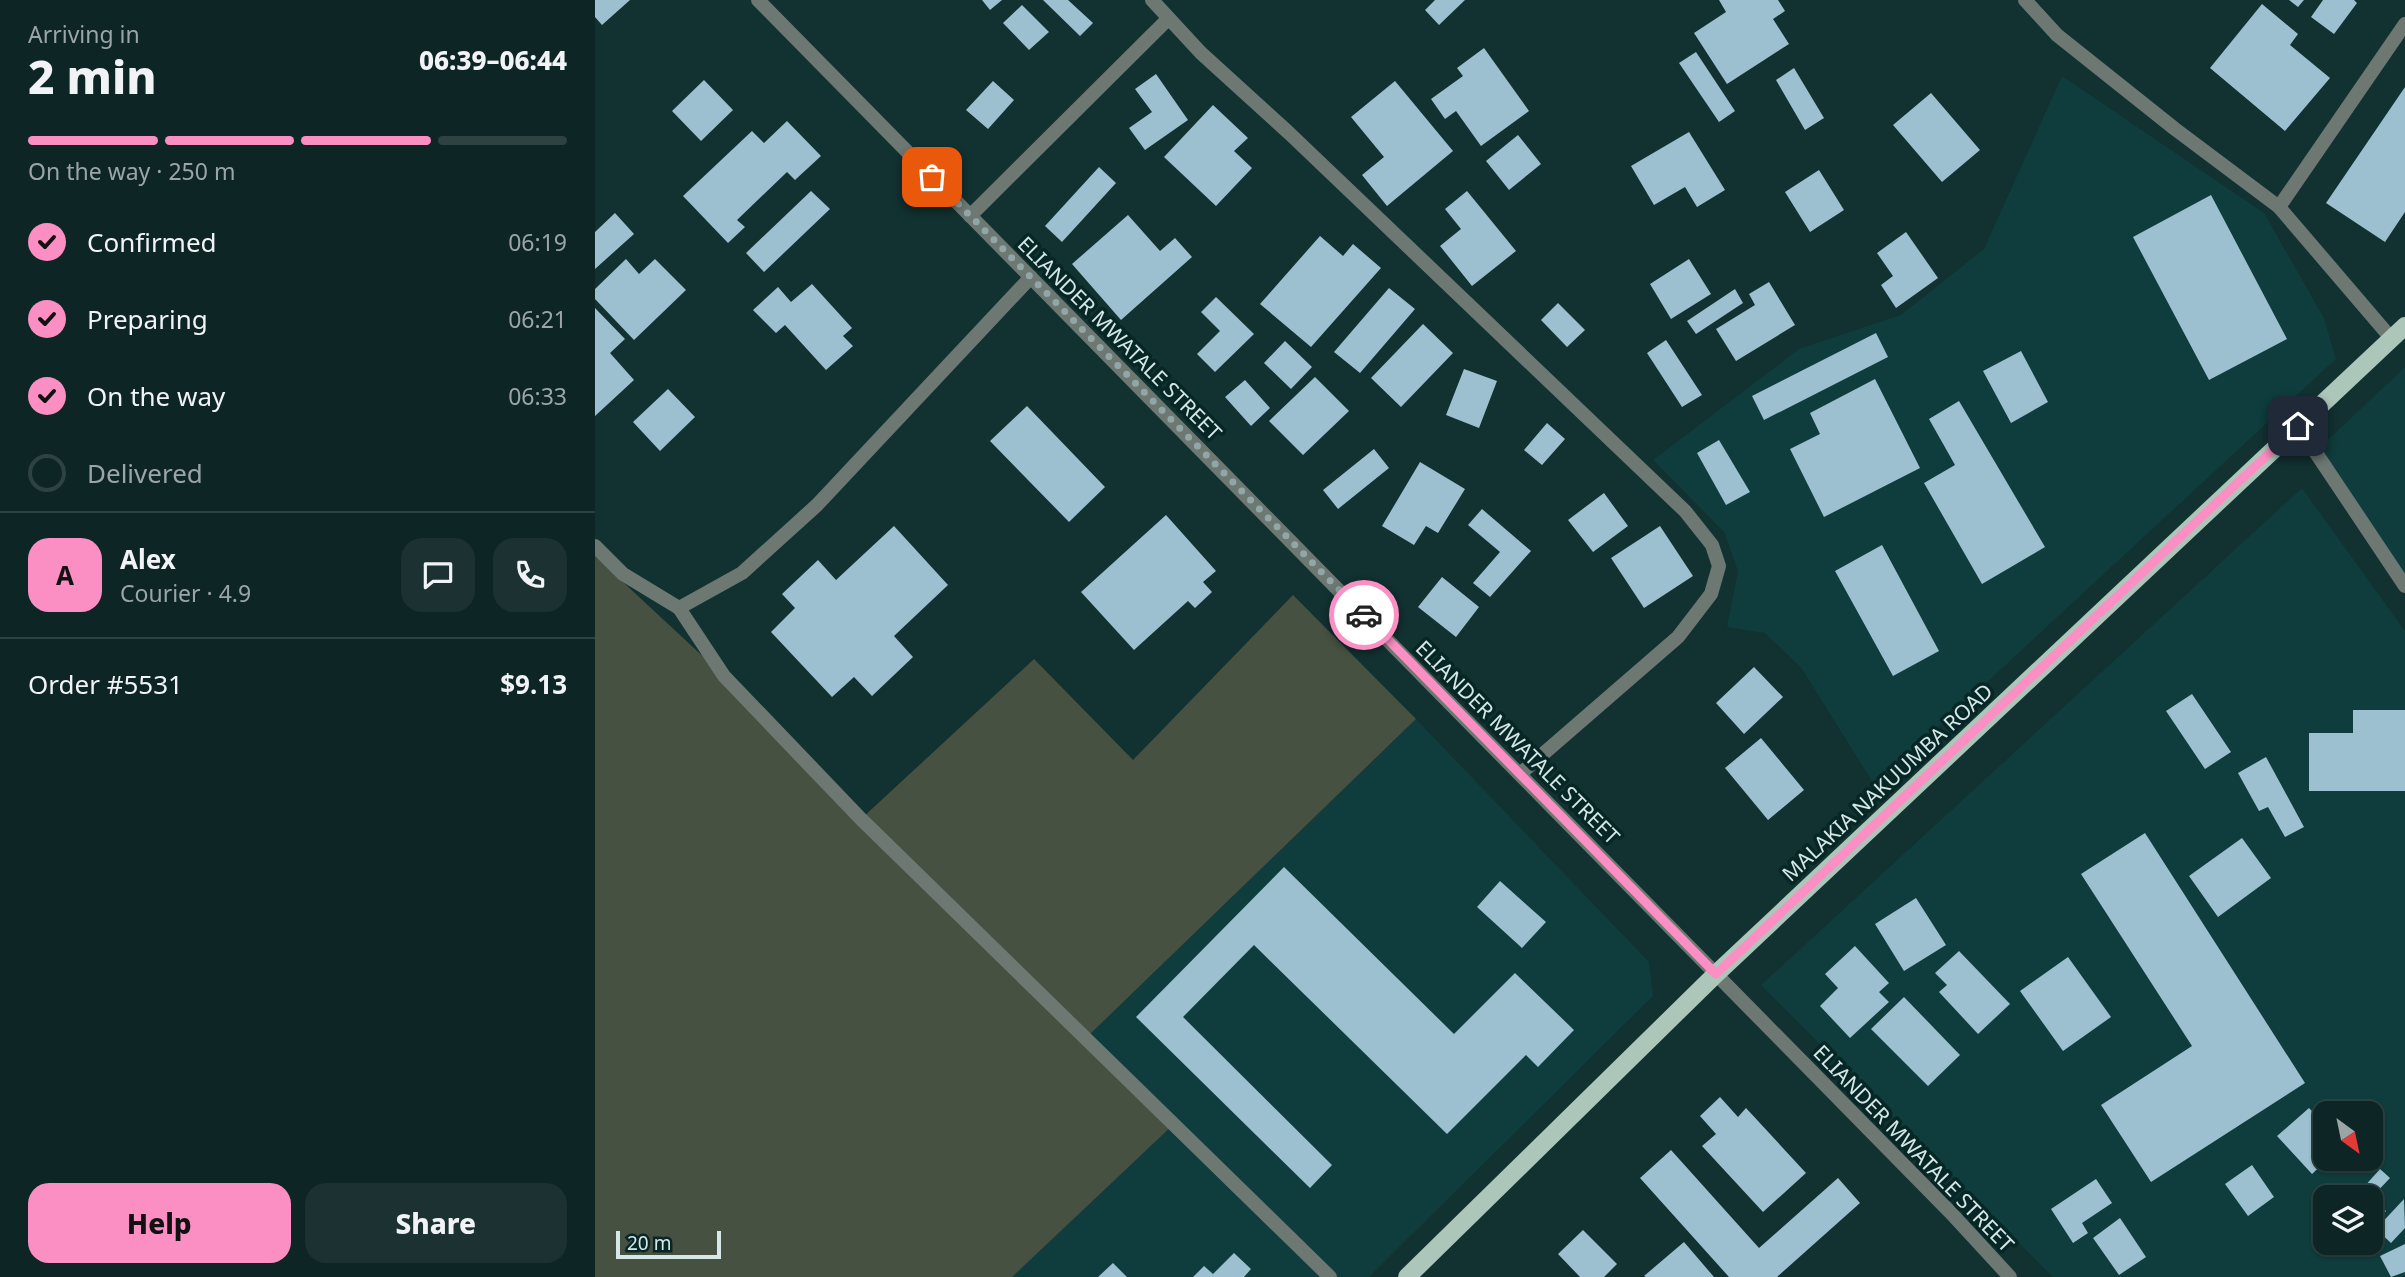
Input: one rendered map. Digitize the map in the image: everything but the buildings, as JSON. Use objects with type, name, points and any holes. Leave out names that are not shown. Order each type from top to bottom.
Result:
[{"type":"main road","name":"MALAKIA NAKUUMBA ROAD","points":[[1407,1277],[1716,974],[2405,326]]},
{"type":"street","name":"ELIANDER MWATALE STREET","points":[[758,0],[1952,1214],[2010,1277]]},
{"type":"street","points":[[1152,0],[1201,53],[1289,133],[1685,511],[1712,544],[1719,566],[1711,594],[1678,636],[1520,774]]},
{"type":"street","points":[[2025,0],[2057,35],[2279,207],[2391,338]]},
{"type":"street","points":[[970,216],[1168,19]]},
{"type":"street","points":[[2279,207],[2405,24]]},
{"type":"street","points":[[679,608],[741,572],[817,505],[1031,278]]},
{"type":"street","points":[[2298,426],[2405,586]]},
{"type":"street","points":[[595,547],[623,574],[679,608],[724,676],[861,819],[1330,1277]]},
{"type":"shaded area","points":[[2062,76],[2264,213],[2324,318],[2336,359],[1875,786],[1802,669],[1765,633],[1727,627],[1738,571],[1724,532],[1653,460],[1799,349],[1901,315],[1984,249]]},
{"type":"shaded area","points":[[2405,367],[2405,586],[2315,452]]},
{"type":"shaded area","points":[[2302,488],[2405,631],[2405,1277],[2053,1277],[1761,985]]},
{"type":"shaded area","points":[[1416,719],[1649,962],[1653,996],[1369,1277],[1012,1277],[1086,1038]]},
{"type":"green space","points":[[595,556],[724,676],[861,819],[1034,659],[1133,760],[1293,595],[1416,719],[1086,1038],[1174,1124],[1012,1277],[595,1277]]},
{"type":"way so far","points":[[932,177],[1364,615]]},
{"type":"route","points":[[1364,615],[1716,974],[2298,426]]}]
